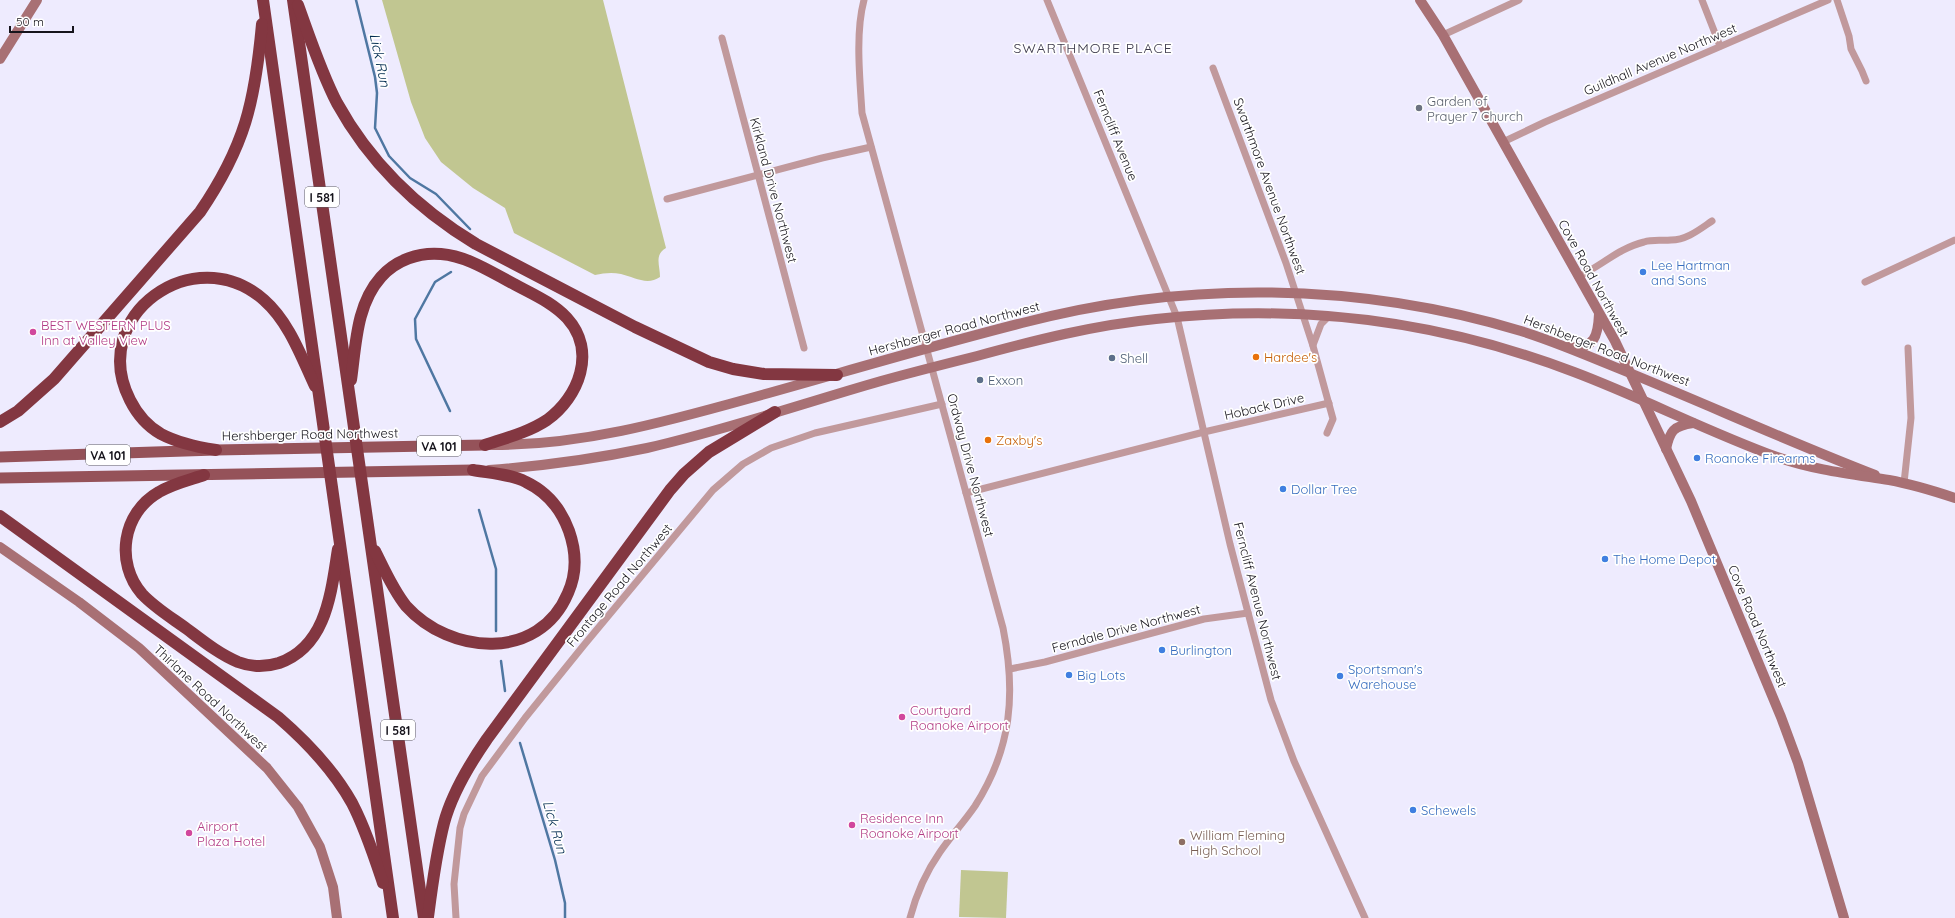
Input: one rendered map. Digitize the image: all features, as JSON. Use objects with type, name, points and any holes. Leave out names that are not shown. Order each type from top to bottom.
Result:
[{"type":"highway","name":"I 581","points":[[293,0],[424,918]]},
{"type":"highway","points":[[297,0],[326,80],[350,126],[383,170],[414,200],[438,220],[476,244],[635,327],[709,362],[733,369],[764,374],[837,375]]},
{"type":"highway","name":"I 581","points":[[264,1],[393,918]]},
{"type":"highway","points":[[0,422],[18,411],[54,379],[200,212],[212,194],[236,149],[250,108],[256,82],[264,1]]},
{"type":"highway","points":[[350,395],[361,314],[366,301],[381,277],[395,265],[417,256],[441,254],[462,258],[552,305],[568,320],[574,329],[582,350],[582,368],[579,380],[568,400],[557,411],[534,427],[485,446]]},
{"type":"highway","points":[[216,450],[171,439],[149,426],[133,407],[122,379],[120,353],[128,327],[138,311],[148,300],[172,284],[194,278],[218,279],[231,281],[255,293],[275,312],[285,325],[320,395]]},
{"type":"highway","points":[[428,918],[438,849],[444,822],[462,778],[486,739],[665,497],[684,474],[709,452],[775,412]]},
{"type":"highway","points":[[370,542],[394,588],[406,605],[418,617],[440,632],[469,642],[494,644],[521,638],[544,625],[558,611],[565,600],[574,575],[574,553],[566,524],[553,502],[525,481],[473,470]]},
{"type":"highway","points":[[204,475],[158,492],[140,507],[127,533],[125,551],[127,563],[136,585],[151,602],[230,658],[249,665],[268,666],[287,660],[304,648],[320,626],[326,610],[332,590],[340,538]]},
{"type":"highway","points":[[0,516],[278,717],[312,747],[328,766],[352,804],[366,833],[391,905]]},
{"type":"main road","points":[[0,59],[37,0]]},
{"type":"main road","name":"Cove Road Northwest","points":[[1420,0],[1443,35],[1599,314],[1630,373],[1692,501],[1781,717],[1798,763],[1844,918]]},
{"type":"main road","name":"Hershberger Road Northwest","points":[[0,457],[216,450],[485,446],[559,441],[642,427],[837,375],[1023,322],[1077,310],[1137,300],[1170,297],[1211,294],[1296,293],[1364,297],[1455,313],[1522,332],[1563,346],[1890,480],[1955,498]]},
{"type":"main road","name":"Hershberger Road Northwest","points":[[0,478],[494,470],[591,458],[650,447],[932,368],[1068,333],[1154,319],[1177,317],[1244,314],[1302,314],[1405,324],[1492,344],[1576,372],[1747,446],[1804,466],[1890,480]]},
{"type":"main road","points":[[1563,346],[1577,347],[1589,344],[1598,330],[1599,314]]},
{"type":"main road","points":[[1666,449],[1672,430],[1679,426],[1693,423]]},
{"type":"main road","name":"Thirlane Road Northwest","points":[[0,548],[79,602],[133,643],[195,699],[267,768],[298,807],[320,847],[333,887],[337,918]]},
{"type":"street","name":"Ordway Drive Northwest","points":[[864,0],[860,23],[860,95],[862,113],[1003,628],[1010,669],[1010,707],[1007,726],[993,771],[974,806],[940,852],[929,870],[918,892],[910,918]]},
{"type":"street","name":"Ferncliff Avenue","points":[[1047,0],[1162,279]]},
{"type":"street","points":[[1443,35],[1519,0]]},
{"type":"street","points":[[1702,0],[1720,46]]},
{"type":"street","name":"Guildhall Avenue Northwest","points":[[1503,142],[1552,119],[1828,0]]},
{"type":"street","points":[[1837,0],[1849,36],[1851,49],[1866,81]]},
{"type":"street","name":"Kirkland Drive Northwest","points":[[722,38],[804,348]]},
{"type":"street","name":"Swarthmore Avenue Northwest","points":[[1213,68],[1286,263],[1313,346],[1332,419],[1327,433]]},
{"type":"street","points":[[667,199],[871,147]]},
{"type":"street","points":[[1578,277],[1596,268],[1621,251],[1643,242],[1682,239],[1691,236],[1712,221]]},
{"type":"street","points":[[1865,282],[1955,240]]},
{"type":"street","name":"Ferncliff Avenue Northwest","points":[[1162,279],[1177,317],[1263,672],[1281,728],[1331,846],[1365,918]]},
{"type":"street","points":[[1313,346],[1321,324],[1329,316]]},
{"type":"street","points":[[1904,484],[1911,418],[1908,348]]},
{"type":"street","name":"Hoback Drive","points":[[966,493],[1204,432],[1328,403]]},
{"type":"street","name":"Frontage Road Northwest","points":[[456,918],[454,884],[460,828],[467,807],[482,776],[525,718],[579,651],[713,490],[743,464],[771,448],[815,433],[942,404]]},
{"type":"street","name":"Ferndale Drive Northwest","points":[[1010,669],[1040,663],[1211,617],[1248,613]]},
{"type":"green space","points":[[382,0],[603,0],[666,248],[660,254],[658,261],[660,277],[655,280],[645,281],[618,273],[595,275],[514,233],[505,208],[473,188],[441,162],[425,138],[411,102]]},
{"type":"green space","points":[[961,870],[1008,872],[1006,918],[959,917]]},
{"type":"waterway","name":"Lick Run","points":[[356,0],[375,77],[377,93],[375,128],[389,156],[410,178],[436,194],[470,229]]},
{"type":"waterway","name":"Lick Run","points":[[450,411],[416,339],[415,319],[435,282],[451,272]]},
{"type":"waterway","name":"Lick Run","points":[[479,510],[496,569],[496,631]]},
{"type":"waterway","name":"Lick Run","points":[[501,661],[505,691]]},
{"type":"waterway","name":"Lick Run","points":[[520,743],[555,860],[565,903],[565,918]]},
{"type":"place","name":"Garden of Prayer 7 Church","points":[[1419,108]]},
{"type":"place","name":"Lee Hartman and Sons","points":[[1643,272]]},
{"type":"place","name":"BEST WESTERN PLUS Inn at Valley View","points":[[33,332]]},
{"type":"place","name":"Hardee's","points":[[1256,357]]},
{"type":"place","name":"Shell","points":[[1112,358]]},
{"type":"place","name":"Exxon","points":[[980,380]]},
{"type":"place","name":"Zaxby's","points":[[988,440]]},
{"type":"place","name":"Roanoke Firearms","points":[[1697,458]]},
{"type":"place","name":"Dollar Tree","points":[[1283,489]]},
{"type":"place","name":"The Home Depot","points":[[1605,559]]},
{"type":"place","name":"Burlington","points":[[1162,650]]},
{"type":"place","name":"Big Lots","points":[[1069,675]]},
{"type":"place","name":"Sportsman's Warehouse","points":[[1340,676]]},
{"type":"place","name":"Courtyard Roanoke Airport","points":[[902,717]]},
{"type":"place","name":"Schewels","points":[[1413,810]]},
{"type":"place","name":"Residence Inn Roanoke Airport","points":[[852,825]]},
{"type":"place","name":"Airport Plaza Hotel","points":[[189,833]]},
{"type":"place","name":"William Fleming High School","points":[[1182,842]]},
{"type":"district","name":"SWARTHMORE PLACE","points":[[1093,48]]}]
